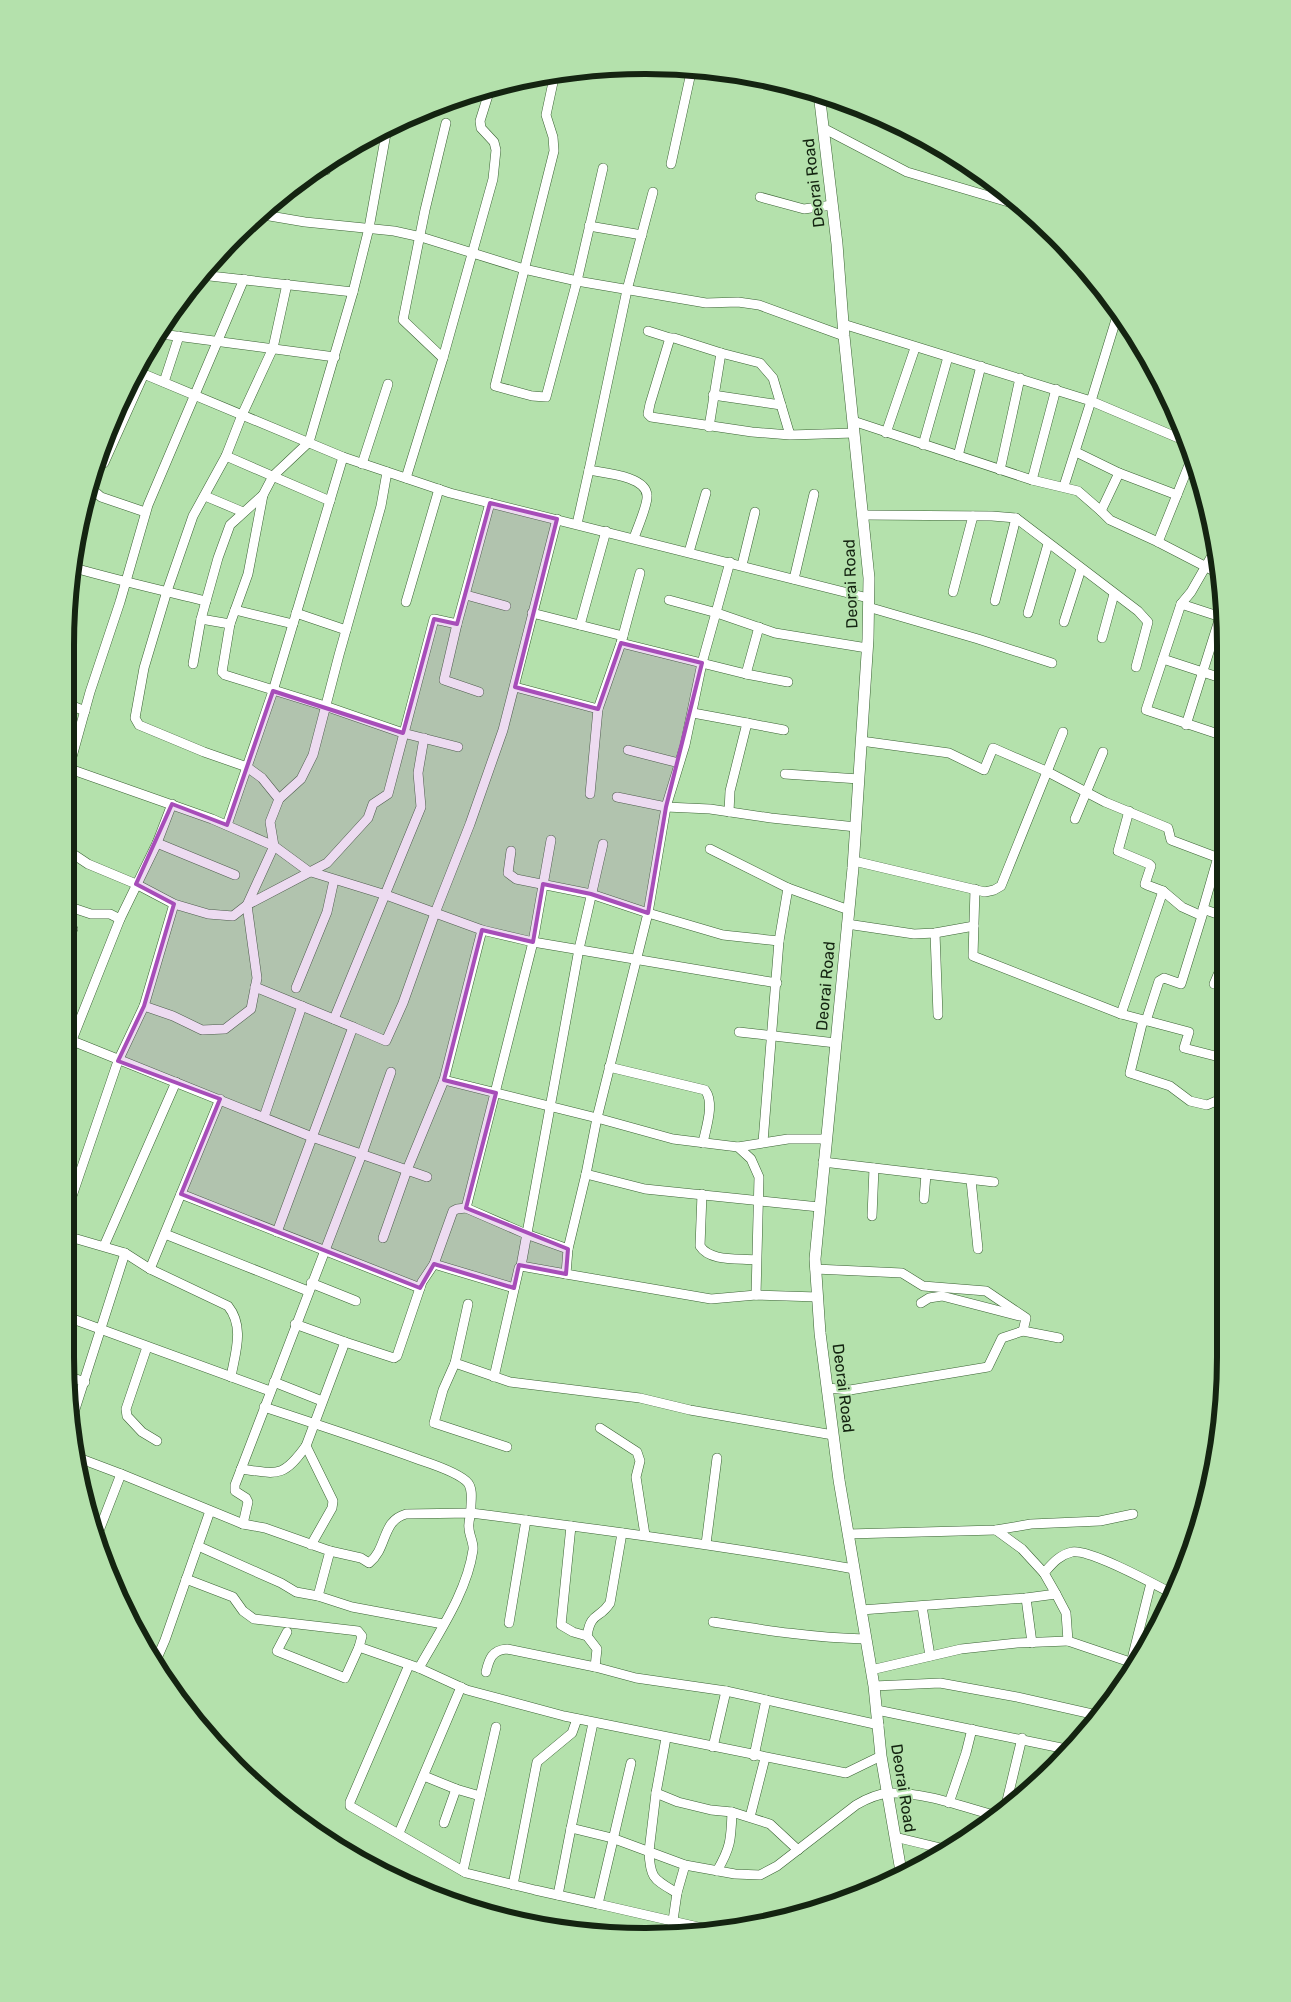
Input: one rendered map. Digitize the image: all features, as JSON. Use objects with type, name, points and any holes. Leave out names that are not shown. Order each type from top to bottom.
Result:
[{"type":"street","points":[[670,164],[690,76]]},
{"type":"street","points":[[553,82],[546,115],[553,137],[554,151],[495,386],[532,396],[546,397],[577,281],[603,168]]},
{"type":"street","points":[[406,478],[443,358],[493,178],[496,150],[494,142],[481,128],[480,121],[488,96]]},
{"type":"street","name":"Deorai Road","points":[[820,101],[869,578],[867,648],[854,861],[825,1139],[815,1269],[833,1435],[874,1686],[881,1756],[900,1868]]},
{"type":"street","points":[[443,358],[403,320],[425,210],[446,123]]},
{"type":"street","points":[[823,128],[907,172],[1004,201]]},
{"type":"street","points":[[385,137],[369,228],[335,357],[309,442],[273,476],[263,495],[248,574],[230,624],[222,672],[230,677],[325,706],[403,733],[458,747]]},
{"type":"street","points":[[577,524],[627,290],[653,192]]},
{"type":"street","points":[[760,197],[804,209],[832,205]]},
{"type":"street","points":[[269,216],[305,222],[369,228],[421,237],[524,269],[577,281],[706,303],[738,302],[759,305],[844,330],[981,366],[1056,389],[1091,401],[1178,438]]},
{"type":"street","points":[[590,226],[642,234]]},
{"type":"street","points":[[211,275],[353,292]]},
{"type":"street","points":[[74,750],[146,512],[170,451],[244,279]]},
{"type":"street","points":[[279,799],[262,778],[247,767],[138,725],[135,718],[144,668],[166,591],[193,516],[226,456],[242,414],[273,348],[287,284]]},
{"type":"street","points":[[1064,486],[1116,321]]},
{"type":"street","points":[[648,331],[760,363],[773,378],[790,434]]},
{"type":"street","points":[[166,335],[335,357]]},
{"type":"street","points":[[164,382],[179,336]]},
{"type":"street","points":[[670,338],[648,414],[651,417],[709,427],[790,434],[853,427],[886,433],[1032,480],[1064,486],[1078,491],[1110,520],[1158,542],[1212,570]]},
{"type":"street","points":[[886,433],[915,348]]},
{"type":"street","points":[[709,427],[721,353]]},
{"type":"street","points":[[923,445],[948,357]]},
{"type":"street","points":[[958,456],[981,366]]},
{"type":"street","points":[[143,373],[343,457],[439,489],[794,579],[1052,663]]},
{"type":"street","points":[[1000,470],[1020,378]]},
{"type":"street","points":[[362,464],[388,384]]},
{"type":"street","points":[[104,464],[136,386]]},
{"type":"street","points":[[1032,480],[1056,389]]},
{"type":"street","points":[[713,395],[781,405]]},
{"type":"street","points":[[1076,452],[1119,473],[1177,495]]},
{"type":"street","points":[[226,456],[330,501]]},
{"type":"street","points":[[227,825],[273,691],[343,457]]},
{"type":"street","points":[[1158,542],[1189,468]]},
{"type":"street","points":[[589,470],[636,480],[644,487],[648,496],[634,538]]},
{"type":"street","points":[[144,1006],[202,1030],[225,1029],[251,1009],[257,978],[247,905],[274,846],[270,822],[279,799],[301,778],[313,755],[381,506],[387,472]]},
{"type":"street","points":[[1101,511],[1119,473]]},
{"type":"street","points":[[406,602],[439,489]]},
{"type":"street","points":[[95,492],[100,497],[146,512]]},
{"type":"street","points":[[688,552],[706,493]]},
{"type":"street","points":[[794,579],[814,494]]},
{"type":"street","points":[[193,664],[201,619],[230,525],[263,495]]},
{"type":"street","points":[[204,496],[243,512]]},
{"type":"street","points":[[479,692],[444,680],[457,624],[490,503]]},
{"type":"street","points":[[742,565],[755,512]]},
{"type":"street","points":[[862,515],[1016,518],[1138,611],[1148,622],[1136,667]]},
{"type":"street","points":[[953,592],[973,516]]},
{"type":"street","points":[[255,988],[386,1041],[403,1003],[503,730],[557,518]]},
{"type":"street","points":[[995,601],[1016,518]]},
{"type":"street","points":[[580,625],[606,531]]},
{"type":"street","points":[[1028,613],[1048,544]]},
{"type":"street","points":[[1210,559],[1191,592],[1181,604],[1146,710],[1217,734]]},
{"type":"street","points":[[566,1274],[568,1249],[597,1118],[648,913],[666,807],[693,713],[702,663],[730,562]]},
{"type":"street","points":[[79,569],[125,583],[143,585],[206,601]]},
{"type":"street","points":[[1064,622],[1081,569]]},
{"type":"street","points":[[590,794],[598,709],[622,639],[640,573]]},
{"type":"street","points":[[1102,638],[1114,594]]},
{"type":"street","points":[[466,595],[506,606]]},
{"type":"street","points":[[669,600],[717,613],[776,634],[867,648]]},
{"type":"street","points":[[1181,604],[1216,616]]},
{"type":"street","points":[[235,610],[293,624]]},
{"type":"street","points":[[296,613],[346,630]]},
{"type":"street","points":[[532,613],[580,625],[702,663],[788,682]]},
{"type":"street","points":[[201,619],[230,624]]},
{"type":"street","points":[[74,855],[88,864],[136,884],[174,904],[208,914],[233,916],[247,905],[308,871],[327,863],[368,818],[373,804],[388,794],[434,619],[457,624]]},
{"type":"street","points":[[746,674],[759,627]]},
{"type":"street","points":[[1186,725],[1217,633]]},
{"type":"street","points":[[1163,659],[1217,676]]},
{"type":"street","points":[[515,688],[598,709]]},
{"type":"street","points":[[74,707],[85,711]]},
{"type":"street","points":[[693,713],[784,730]]},
{"type":"street","points":[[729,812],[730,791],[747,723]]},
{"type":"street","points":[[854,861],[985,892],[994,890],[1000,886],[1063,732]]},
{"type":"street","points":[[334,1019],[422,807],[418,773],[424,738]]},
{"type":"street","points":[[861,741],[949,753],[984,770],[993,748],[1046,770],[1087,792],[1168,828],[1171,840],[1217,857]]},
{"type":"street","points":[[628,750],[679,763]]},
{"type":"street","points":[[1075,819],[1103,752]]},
{"type":"street","points":[[74,770],[227,825],[274,846],[308,871],[386,895],[482,930],[533,942],[579,948],[777,983]]},
{"type":"street","points":[[785,774],[859,779]]},
{"type":"street","points":[[616,797],[666,807],[729,812],[856,827]]},
{"type":"street","points":[[74,1034],[120,918],[157,843],[172,804]]},
{"type":"street","points":[[1129,811],[1118,851],[1151,866],[1145,884],[1163,891],[1182,907],[1217,915]]},
{"type":"street","points":[[466,1208],[533,942],[551,840]]},
{"type":"street","points":[[157,843],[234,875]]},
{"type":"street","points":[[494,1377],[518,1268],[521,1266],[579,948],[602,844]]},
{"type":"street","points":[[710,849],[788,888],[849,910]]},
{"type":"street","points":[[511,851],[508,873],[516,879],[591,894],[723,935],[779,940]]},
{"type":"street","points":[[1217,871],[1181,984],[1164,978],[1159,981],[1144,1020],[1130,1073],[1170,1086],[1190,1100],[1208,1105],[1217,1100]]},
{"type":"street","points":[[296,988],[327,912],[334,880]]},
{"type":"street","points":[[763,1142],[773,1036],[779,940],[788,888]]},
{"type":"street","points":[[975,889],[973,956],[1121,1014],[1189,1032],[1184,1048],[1217,1056]]},
{"type":"street","points":[[1121,1014],[1163,891]]},
{"type":"street","points":[[74,1190],[118,1060],[144,1006],[174,904]]},
{"type":"street","points":[[74,908],[90,914],[110,914],[120,918]]},
{"type":"street","points":[[847,924],[914,934],[936,933],[974,926]]},
{"type":"street","points":[[383,1238],[407,1170],[444,1080],[482,930]]},
{"type":"street","points":[[936,933],[938,1015]]},
{"type":"street","points":[[1214,984],[1217,977]]},
{"type":"street","points":[[264,1116],[302,1006]]},
{"type":"street","points":[[277,1232],[353,1027]]},
{"type":"street","points":[[739,1032],[836,1043]]},
{"type":"street","points":[[74,1043],[264,1116],[312,1137],[426,1177]]},
{"type":"street","points":[[610,1067],[705,1090],[710,1096],[710,1103],[703,1143]]},
{"type":"street","points":[[243,1524],[248,1502],[234,1488],[295,1324],[362,1154],[391,1072]]},
{"type":"street","points":[[444,1080],[673,1139],[738,1147],[763,1142],[805,1138],[825,1139]]},
{"type":"street","points":[[104,1246],[176,1082]]},
{"type":"street","points":[[150,1269],[220,1099]]},
{"type":"street","points":[[738,1147],[751,1159],[759,1178],[756,1295]]},
{"type":"street","points":[[823,1162],[994,1182]]},
{"type":"street","points":[[872,1216],[874,1168]]},
{"type":"street","points":[[586,1174],[645,1189],[819,1207]]},
{"type":"street","points":[[924,1199],[926,1174]]},
{"type":"street","points":[[971,1180],[978,1249]]},
{"type":"street","points":[[181,1194],[420,1288]]},
{"type":"street","points":[[702,1194],[700,1246],[703,1252],[712,1256],[756,1260]]},
{"type":"street","points":[[295,1324],[394,1358],[398,1356],[422,1282],[434,1264],[453,1211],[457,1209],[466,1208],[526,1234],[568,1249]]},
{"type":"street","points":[[165,1234],[310,1287],[356,1301]]},
{"type":"street","points":[[74,1238],[125,1253],[150,1269],[228,1306],[234,1314],[238,1327],[231,1377]]},
{"type":"street","points":[[76,1403],[125,1253]]},
{"type":"street","points":[[434,1264],[514,1288]]},
{"type":"street","points":[[521,1266],[711,1300],[756,1295],[818,1297]]},
{"type":"street","points":[[815,1269],[902,1273],[923,1286],[986,1291],[1026,1318]]},
{"type":"street","points":[[921,1303],[929,1298],[942,1296],[1026,1318]]},
{"type":"street","points":[[468,1304],[455,1363],[443,1390],[434,1423],[507,1447]]},
{"type":"street","points":[[1024,1331],[1026,1318]]},
{"type":"street","points":[[74,1320],[231,1377],[322,1401]]},
{"type":"street","points":[[827,1388],[850,1390],[988,1367],[1002,1338],[1024,1331],[1059,1338]]},
{"type":"street","points":[[241,1469],[281,1472],[286,1470],[306,1446],[345,1342]]},
{"type":"street","points":[[147,1347],[126,1409],[127,1416],[142,1432],[157,1441]]},
{"type":"street","points":[[455,1363],[510,1382],[640,1398],[690,1410],[833,1435]]},
{"type":"street","points":[[75,1379],[84,1382]]},
{"type":"street","points":[[264,1407],[434,1465],[463,1478],[469,1484],[472,1493],[468,1527],[474,1548],[468,1575],[458,1594],[454,1608],[419,1668]]},
{"type":"street","points":[[600,1428],[637,1452],[640,1461],[636,1477],[645,1535]]},
{"type":"street","points":[[306,1446],[333,1501],[332,1508],[311,1545]]},
{"type":"street","points":[[706,1544],[717,1458]]},
{"type":"street","points":[[84,1460],[243,1524],[265,1528],[330,1551],[361,1558],[369,1563],[379,1553],[389,1525],[398,1517],[406,1514],[471,1513],[645,1535],[854,1569]]},
{"type":"street","points":[[100,1528],[121,1474]]},
{"type":"street","points":[[158,1655],[210,1511]]},
{"type":"street","points":[[848,1534],[996,1530],[1031,1524],[1100,1521],[1133,1514]]},
{"type":"street","points":[[508,1623],[526,1520]]},
{"type":"street","points":[[571,1526],[560,1622],[562,1627],[587,1636],[597,1649],[595,1668]]},
{"type":"street","points":[[996,1530],[1022,1549],[1044,1573],[1066,1613],[1068,1642]]},
{"type":"street","points":[[587,1636],[589,1623],[598,1614],[606,1610],[610,1603],[622,1533]]},
{"type":"street","points":[[198,1546],[281,1583],[296,1592],[318,1596],[352,1607],[443,1624]]},
{"type":"street","points":[[318,1596],[324,1567],[330,1551]]},
{"type":"street","points":[[1044,1573],[1059,1557],[1073,1552],[1094,1556],[1167,1591]]},
{"type":"street","points":[[186,1579],[233,1597],[243,1611],[254,1619],[360,1632],[362,1636],[345,1678],[278,1650],[287,1632]]},
{"type":"street","points":[[1135,1652],[1151,1583]]},
{"type":"street","points":[[861,1610],[1026,1598],[1056,1594]]},
{"type":"street","points":[[1026,1598],[1032,1643]]},
{"type":"street","points":[[922,1606],[930,1656]]},
{"type":"street","points":[[713,1622],[782,1634],[865,1639]]},
{"type":"street","points":[[871,1670],[961,1649],[1032,1643],[1068,1642],[1129,1662]]},
{"type":"street","points":[[359,1647],[419,1668],[461,1687],[593,1723],[846,1773],[881,1756]]},
{"type":"street","points":[[486,1672],[489,1659],[500,1649],[507,1649],[636,1678],[726,1691],[879,1725]]},
{"type":"street","points":[[408,1665],[350,1802],[352,1807],[462,1871],[513,1885],[692,1926]]},
{"type":"street","points":[[874,1686],[940,1682],[1091,1714]]},
{"type":"street","points":[[399,1833],[461,1687]]},
{"type":"street","points":[[713,1747],[726,1691]]},
{"type":"street","points":[[754,1756],[766,1700]]},
{"type":"street","points":[[876,1710],[1062,1748]]},
{"type":"street","points":[[513,1885],[537,1762],[572,1732],[577,1719]]},
{"type":"street","points":[[558,1895],[593,1723]]},
{"type":"street","points":[[462,1871],[496,1727]]},
{"type":"street","points":[[949,1803],[972,1729]]},
{"type":"street","points":[[666,1738],[656,1793],[649,1851],[650,1869],[655,1879],[677,1893]]},
{"type":"street","points":[[1008,1798],[1022,1738]]},
{"type":"street","points":[[750,1817],[765,1758]]},
{"type":"street","points":[[598,1904],[631,1763]]},
{"type":"street","points":[[424,1776],[480,1796]]},
{"type":"street","points":[[444,1824],[456,1789]]},
{"type":"street","points":[[656,1793],[678,1802],[711,1810],[732,1812],[770,1824],[798,1850]]},
{"type":"street","points":[[572,1828],[612,1838],[685,1865],[717,1871],[760,1875],[777,1866],[856,1805],[867,1799],[888,1793],[929,1798],[989,1814]]},
{"type":"street","points":[[717,1871],[731,1841],[732,1812]]},
{"type":"street","points":[[895,1837],[939,1847]]},
{"type":"street","points":[[672,1927],[677,1893],[685,1865]]},
{"type":"highlighted area","points":[[490,503],[557,519],[515,687],[598,709],[621,643],[702,663],[666,807],[648,913],[591,894],[543,884],[533,942],[482,930],[444,1080],[496,1093],[466,1208],[568,1249],[566,1274],[519,1265],[514,1288],[434,1264],[420,1288],[181,1194],[220,1099],[118,1061],[144,1006],[174,904],[136,884],[172,804],[227,825],[273,691],[403,733],[434,619],[457,624]]}]
